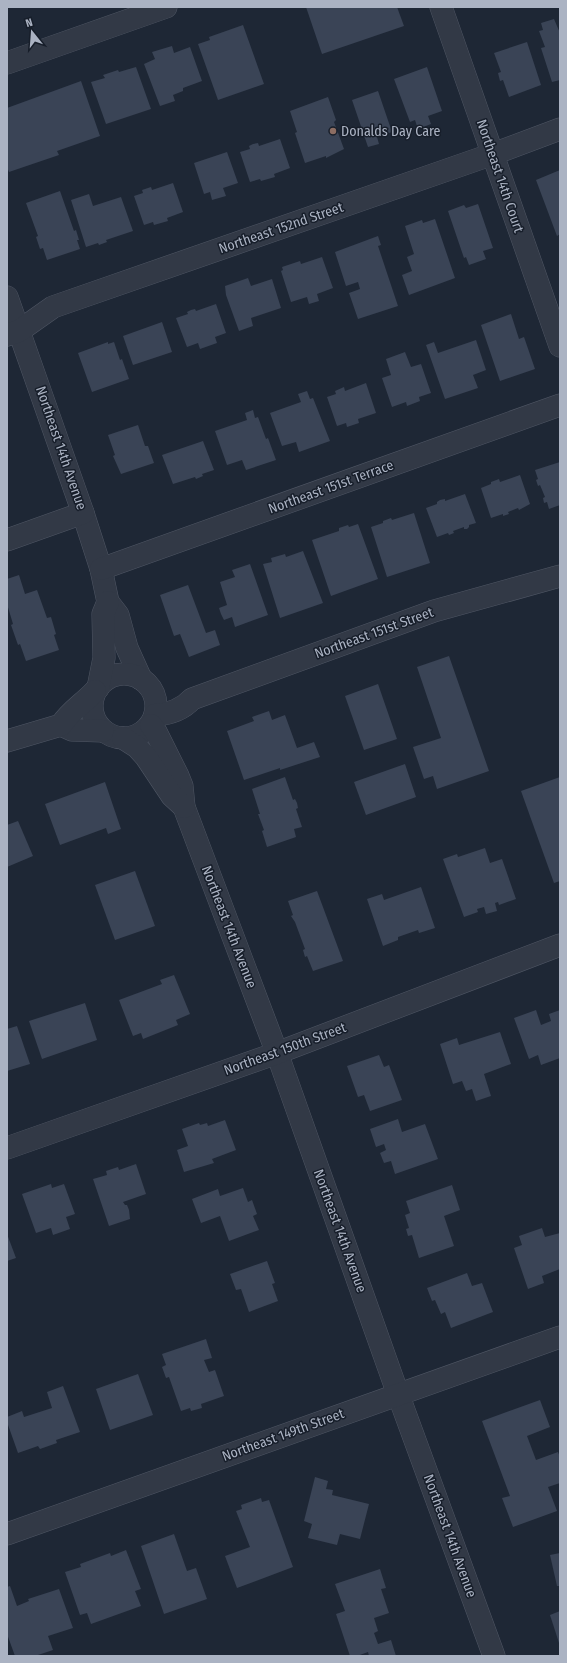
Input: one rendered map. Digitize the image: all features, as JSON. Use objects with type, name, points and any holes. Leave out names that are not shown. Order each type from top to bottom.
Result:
[{"type":"street","points":[[7,64],[166,7]]},
{"type":"street","name":"Northeast 14th Court","points":[[441,7],[560,346]]},
{"type":"street","name":"Northeast 152nd Street","points":[[13,333],[53,307],[560,129]]},
{"type":"street","name":"Northeast 14th Avenue","points":[[7,297],[13,333],[84,513],[101,569],[108,602],[118,615],[127,648],[145,682]]},
{"type":"street","name":"Northeast 151st Terrace","points":[[101,569],[560,405]]},
{"type":"street","points":[[7,540],[84,513]]},
{"type":"street","name":"Northeast 151st Street","points":[[153,720],[184,708],[192,700],[434,611],[560,576]]},
{"type":"street","name":"Northeast 14th Avenue","points":[[97,690],[104,658],[103,614],[108,602]]},
{"type":"street","points":[[61,725],[67,715],[84,704],[102,683],[111,677],[122,674],[132,675],[166,694],[182,696],[192,700]]},
{"type":"street","points":[[7,741],[61,725],[72,730],[134,737],[143,732],[153,720],[156,705],[154,695],[145,682]]},
{"type":"street","points":[[97,690],[92,702],[92,712],[96,722],[113,734]]},
{"type":"street","name":"Northeast 14th Avenue","points":[[153,720],[156,732],[182,786],[184,807],[277,1054],[398,1394],[494,1656]]},
{"type":"street","name":"Northeast 14th Avenue","points":[[113,734],[137,747],[146,757],[172,796],[184,807]]},
{"type":"street","name":"Northeast 150th Street","points":[[7,1148],[277,1054],[560,945]]},
{"type":"street","name":"Northeast 149th Street","points":[[7,1534],[560,1336]]},
{"type":"building","points":[[306,7],[397,7],[404,26],[322,54]]},
{"type":"building","points":[[554,19],[560,33],[560,80],[552,82],[541,48],[545,47],[539,31],[543,30],[541,23]]},
{"type":"building","points":[[243,25],[264,84],[218,100],[198,44],[210,40],[209,37]]},
{"type":"building","points":[[527,42],[541,85],[509,97],[503,80],[500,81],[498,73],[501,72],[494,53]]},
{"type":"building","points":[[172,46],[174,53],[190,47],[202,81],[183,88],[183,91],[173,95],[175,101],[160,106],[144,64],[155,59],[152,52]]},
{"type":"building","points":[[136,67],[151,109],[106,124],[91,82],[105,78],[103,75],[118,70],[119,72]]},
{"type":"building","points":[[427,67],[442,111],[428,116],[431,124],[418,129],[415,120],[410,122],[394,79]]},
{"type":"building","points":[[81,81],[100,136],[57,151],[59,155],[9,172],[7,167],[7,108]]},
{"type":"building","points":[[378,91],[392,132],[377,137],[379,144],[368,147],[352,100]]},
{"type":"building","points":[[328,97],[336,120],[334,122],[344,149],[326,158],[326,156],[305,163],[295,133],[297,132],[290,111]]},
{"type":"building","points":[[280,139],[290,168],[274,174],[275,177],[250,182],[240,152],[250,149],[249,146],[253,144],[258,143],[259,146]]},
{"type":"building","points":[[227,152],[238,183],[223,188],[226,196],[212,200],[210,192],[204,194],[194,163]]},
{"type":"building","points":[[560,170],[560,234],[557,236],[536,180]]},
{"type":"building","points":[[173,183],[183,212],[167,218],[168,221],[154,225],[153,222],[144,225],[134,196],[143,193],[142,190],[151,187],[152,190]]},
{"type":"building","points":[[60,191],[74,231],[76,230],[80,249],[47,260],[43,248],[40,249],[36,237],[38,236],[26,203]]},
{"type":"building","points":[[89,194],[93,206],[121,197],[133,231],[106,240],[107,242],[99,245],[98,243],[86,247],[71,200]]},
{"type":"building","points":[[478,204],[493,248],[483,251],[486,259],[469,265],[466,257],[464,258],[448,211],[464,205],[466,208]]},
{"type":"building","points":[[435,219],[455,278],[409,295],[402,275],[412,271],[407,257],[414,254],[405,226],[422,220],[423,223]]},
{"type":"building","points":[[378,236],[381,245],[378,246],[398,306],[358,319],[349,293],[360,289],[358,282],[346,286],[335,252]]},
{"type":"building","points":[[322,257],[333,288],[317,294],[319,301],[309,304],[307,297],[291,302],[281,271],[283,270],[282,267],[300,261],[301,264]]},
{"type":"building","points":[[248,278],[251,286],[272,279],[281,308],[251,318],[253,326],[239,331],[226,295],[225,286]]},
{"type":"building","points":[[216,304],[226,333],[215,337],[217,343],[200,349],[198,343],[187,347],[176,318],[188,314],[187,312],[191,310],[195,309],[196,311]]},
{"type":"building","points":[[511,314],[519,339],[524,337],[535,369],[500,381],[481,325]]},
{"type":"building","points":[[162,322],[172,352],[133,365],[123,336]]},
{"type":"building","points":[[476,340],[486,370],[473,375],[478,388],[445,399],[426,345],[434,342],[438,353]]},
{"type":"building","points":[[108,342],[108,344],[114,342],[120,360],[122,359],[129,379],[92,392],[78,353]]},
{"type":"building","points":[[405,352],[411,367],[421,364],[431,393],[419,397],[420,401],[407,406],[406,402],[392,407],[382,378],[391,375],[386,359]]},
{"type":"building","points":[[366,383],[376,413],[358,419],[359,423],[347,427],[346,423],[337,426],[327,397],[336,394],[335,391],[344,387],[345,391]]},
{"type":"building","points":[[307,391],[310,399],[313,398],[330,441],[299,452],[296,442],[282,446],[270,413],[301,402],[298,394]]},
{"type":"building","points":[[253,410],[255,418],[258,417],[266,439],[268,438],[276,460],[246,470],[242,460],[227,465],[215,431],[247,420],[245,413]]},
{"type":"building","points":[[138,425],[145,446],[148,446],[154,463],[121,474],[113,456],[115,455],[108,435]]},
{"type":"building","points":[[203,441],[214,470],[202,474],[203,476],[196,479],[195,477],[173,484],[162,455]]},
{"type":"building","points":[[560,462],[560,505],[549,509],[547,502],[544,503],[543,498],[545,497],[540,485],[538,486],[536,480],[538,479],[535,470]]},
{"type":"building","points":[[520,475],[530,504],[519,510],[518,508],[508,512],[509,514],[503,516],[503,514],[491,518],[481,488],[499,479],[500,482]]},
{"type":"building","points":[[465,494],[476,523],[469,525],[467,529],[464,529],[464,527],[453,531],[454,533],[449,535],[448,533],[437,537],[426,508],[437,504],[440,500],[445,499],[445,501]]},
{"type":"building","points":[[414,513],[430,563],[387,577],[371,527],[383,523],[383,521],[391,518],[392,520]]},
{"type":"building","points":[[358,524],[378,579],[331,596],[312,540],[339,531],[339,528]]},
{"type":"building","points":[[303,551],[323,603],[280,618],[263,564],[272,562],[271,558],[285,554],[286,557]]},
{"type":"building","points":[[250,564],[268,615],[235,627],[232,617],[224,620],[219,608],[227,605],[220,582],[235,577],[232,570]]},
{"type":"building","points":[[19,575],[25,594],[37,590],[47,618],[51,617],[56,634],[54,635],[59,650],[26,661],[20,644],[18,645],[11,625],[13,624],[7,604],[7,579]]},
{"type":"building","points":[[188,585],[206,633],[215,630],[220,645],[189,657],[180,634],[174,636],[160,595]]},
{"type":"building","points":[[449,656],[489,771],[437,789],[433,776],[424,779],[413,747],[441,738],[417,667]]},
{"type":"building","points":[[378,684],[397,739],[364,750],[345,696]]},
{"type":"building","points":[[269,711],[272,720],[285,715],[297,748],[314,742],[320,757],[244,780],[227,731],[254,721],[252,717]]},
{"type":"building","points":[[405,764],[416,797],[366,815],[354,782]]},
{"type":"building","points":[[285,777],[293,800],[295,799],[297,803],[298,808],[296,809],[302,827],[294,829],[296,837],[267,847],[262,831],[264,830],[258,814],[260,814],[252,789]]},
{"type":"building","points":[[560,777],[560,881],[554,883],[521,791]]},
{"type":"building","points":[[105,782],[121,829],[108,834],[106,828],[60,845],[45,804]]},
{"type":"building","points":[[18,821],[33,856],[7,867],[7,825]]},
{"type":"building","points":[[485,848],[490,863],[502,859],[516,899],[499,905],[498,902],[495,903],[497,911],[486,914],[484,907],[477,909],[478,912],[464,917],[443,859],[457,854],[458,857]]},
{"type":"building","points":[[135,871],[155,926],[115,940],[95,885]]},
{"type":"building","points":[[421,887],[435,928],[419,933],[418,930],[398,937],[398,940],[383,946],[367,899],[382,894],[384,900]]},
{"type":"building","points":[[317,891],[343,961],[313,971],[307,956],[305,957],[303,950],[305,949],[295,922],[291,916],[293,915],[288,901]]},
{"type":"building","points":[[174,975],[190,1014],[176,1020],[178,1025],[143,1039],[141,1033],[133,1036],[119,1000],[162,984],[160,980]]},
{"type":"building","points":[[85,1003],[97,1040],[42,1059],[29,1021]]},
{"type":"building","points":[[536,1010],[541,1025],[551,1021],[549,1014],[560,1010],[560,1058],[541,1065],[538,1055],[529,1059],[514,1018]]},
{"type":"building","points":[[17,1026],[30,1064],[7,1071],[7,1029]]},
{"type":"building","points":[[500,1032],[511,1064],[484,1074],[491,1096],[476,1101],[472,1089],[466,1091],[462,1081],[453,1084],[440,1044],[457,1038],[459,1045]]},
{"type":"building","points":[[379,1055],[384,1067],[389,1065],[402,1100],[370,1111],[364,1095],[358,1097],[347,1066]]},
{"type":"building","points":[[398,1119],[402,1132],[425,1124],[438,1159],[395,1174],[391,1161],[384,1163],[380,1153],[386,1150],[384,1144],[376,1147],[370,1129]]},
{"type":"building","points":[[225,1120],[236,1150],[212,1159],[214,1163],[184,1172],[177,1150],[188,1146],[182,1129],[199,1123],[200,1125],[207,1123],[208,1126]]},
{"type":"building","points":[[136,1164],[146,1194],[123,1202],[127,1205],[130,1219],[109,1226],[93,1179],[107,1175],[106,1171],[118,1167],[119,1170]]},
{"type":"building","points":[[51,1184],[52,1188],[64,1184],[75,1214],[66,1217],[70,1229],[53,1235],[51,1228],[36,1233],[22,1194]]},
{"type":"building","points":[[452,1185],[460,1210],[444,1216],[454,1246],[419,1258],[412,1235],[408,1236],[406,1229],[409,1228],[405,1215],[410,1213],[406,1201]]},
{"type":"building","points":[[243,1188],[248,1202],[252,1200],[257,1214],[253,1216],[259,1230],[229,1241],[220,1216],[201,1223],[192,1199],[218,1189],[220,1196]]},
{"type":"building","points":[[542,1228],[545,1237],[560,1233],[560,1269],[542,1276],[544,1283],[528,1289],[514,1248],[522,1245],[519,1236]]},
{"type":"building","points":[[7,1234],[16,1258],[7,1261]]},
{"type":"building","points":[[267,1261],[275,1283],[272,1284],[278,1301],[249,1312],[241,1289],[236,1290],[230,1274]]},
{"type":"building","points":[[467,1273],[472,1286],[482,1283],[493,1312],[451,1328],[445,1312],[441,1314],[435,1300],[432,1301],[427,1288]]},
{"type":"building","points":[[206,1339],[212,1358],[204,1360],[209,1372],[215,1370],[224,1396],[201,1404],[202,1408],[191,1411],[190,1408],[181,1411],[169,1377],[166,1378],[162,1367],[166,1365],[162,1354]]},
{"type":"building","points":[[138,1374],[153,1415],[110,1430],[96,1389]]},
{"type":"building","points":[[63,1386],[80,1432],[56,1440],[57,1443],[40,1449],[38,1446],[18,1453],[7,1422],[7,1417],[22,1411],[24,1417],[52,1408],[47,1392]]},
{"type":"building","points":[[540,1400],[550,1427],[527,1436],[536,1460],[558,1452],[560,1457],[560,1483],[548,1487],[557,1511],[513,1527],[502,1498],[510,1496],[482,1421]]},
{"type":"building","points":[[315,1477],[328,1481],[326,1489],[333,1490],[332,1495],[369,1504],[360,1539],[340,1534],[337,1545],[308,1538],[312,1524],[304,1521]]},
{"type":"building","points":[[261,1498],[262,1502],[269,1500],[293,1567],[237,1588],[225,1556],[250,1547],[236,1511],[242,1509],[241,1505]]},
{"type":"building","points":[[174,1534],[187,1571],[196,1568],[207,1599],[164,1614],[141,1546]]},
{"type":"building","points":[[126,1550],[141,1589],[135,1591],[141,1606],[91,1624],[87,1613],[80,1615],[65,1572],[81,1567],[80,1564],[110,1553],[111,1556]]},
{"type":"building","points":[[560,1553],[560,1586],[557,1586],[550,1555]]},
{"type":"building","points":[[380,1569],[386,1588],[381,1589],[389,1613],[374,1618],[378,1631],[374,1633],[378,1644],[391,1640],[396,1656],[369,1656],[368,1652],[357,1656],[350,1656],[336,1614],[345,1611],[335,1584]]},
{"type":"building","points":[[10,1586],[17,1606],[29,1601],[28,1599],[59,1589],[73,1628],[48,1636],[53,1650],[35,1656],[15,1656],[7,1634],[7,1587]]},
{"type":"building","points":[[560,1611],[560,1646],[550,1615]]},
{"type":"place","name":"Donalds Day Care","points":[[333,131]]}]
